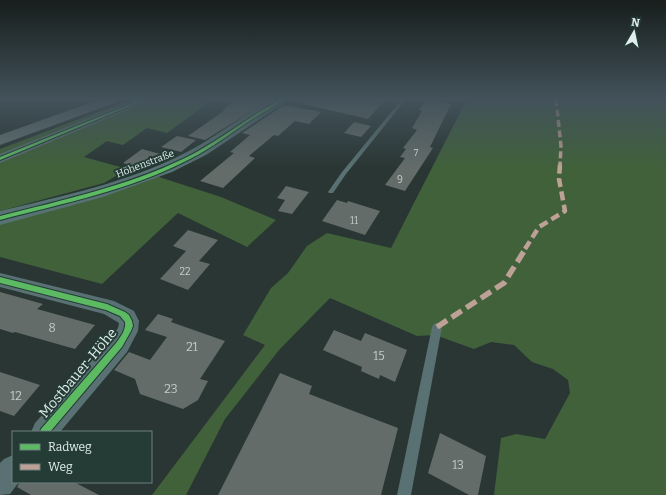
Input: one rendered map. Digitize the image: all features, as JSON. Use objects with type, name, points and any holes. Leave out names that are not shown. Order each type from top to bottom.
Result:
[{"type":"highway","points":[[0,127],[14,122]]},
{"type":"highway","points":[[0,140],[48,122]]},
{"type":"street","points":[[0,159],[88,122]]},
{"type":"street","name":"Höhenstraße","points":[[0,218],[85,196],[171,166],[201,151],[246,122]]},
{"type":"street","name":"Mostbauer-Höhe","points":[[0,280],[107,307],[120,312],[127,317],[129,322],[128,330],[119,345],[45,431]]},
{"type":"street","points":[[0,484],[12,469]]},
{"type":"lane","points":[[331,192],[385,122]]},
{"type":"lane","points":[[404,495],[437,327]]},
{"type":"green space","points":[[71,122],[85,122],[0,157],[0,149]]},
{"type":"green space","points":[[93,122],[182,122],[167,133],[147,128],[123,145],[107,141],[84,157],[128,169],[104,183],[0,211],[0,161]]},
{"type":"green space","points":[[455,122],[666,122],[666,495],[494,495],[501,438],[516,434],[545,439],[570,393],[568,380],[553,369],[532,362],[514,345],[491,342],[474,349],[435,335],[417,336],[330,298],[279,350],[225,419],[186,495],[152,495],[265,345],[243,335],[271,288],[288,273],[307,246],[327,233],[391,248]]},
{"type":"green space","points":[[156,176],[221,197],[276,220],[247,247],[178,213],[102,284],[0,257],[0,221]]},
{"type":"building","points":[[208,122],[234,122],[205,140],[188,136]]},
{"type":"building","points":[[258,122],[294,122],[278,136],[274,135],[249,156],[255,158],[223,188],[200,181],[234,153],[230,152],[250,135],[242,133]]},
{"type":"building","points":[[300,122],[311,122],[309,124]]},
{"type":"building","points":[[354,122],[371,126],[361,137],[344,133]]},
{"type":"building","points":[[415,122],[442,122],[430,147],[433,148],[405,191],[385,185],[405,158],[400,157],[406,149],[403,148],[417,130],[412,128]]},
{"type":"building","points":[[177,136],[196,140],[181,152],[161,147]]},
{"type":"building","points":[[142,149],[164,155],[144,169],[123,163]]},
{"type":"building","points":[[286,186],[309,192],[292,214],[278,211],[285,200],[277,198]]},
{"type":"building","points":[[337,200],[347,203],[348,201],[380,211],[365,235],[322,221]]},
{"type":"building","points":[[188,230],[218,240],[199,261],[210,264],[188,290],[160,279],[186,251],[173,246]]},
{"type":"building","points":[[0,292],[43,304],[37,309],[95,325],[75,349],[0,329]]},
{"type":"building","points":[[158,314],[173,319],[171,322],[225,341],[200,379],[208,381],[198,400],[183,409],[140,394],[135,379],[114,370],[129,352],[150,360],[167,337],[145,330]]},
{"type":"building","points":[[334,330],[361,341],[365,333],[407,350],[395,382],[380,375],[379,379],[361,371],[362,367],[323,350]]},
{"type":"building","points":[[0,372],[40,385],[14,416],[0,411]]},
{"type":"building","points":[[280,373],[312,386],[309,394],[398,428],[381,495],[218,495]]},
{"type":"building","points":[[440,433],[486,456],[478,495],[469,495],[428,473]]},
{"type":"building","points":[[19,483],[76,483],[99,495],[31,495],[17,487]]},
{"type":"marked path","points":[[437,327],[504,283],[539,227],[565,211],[559,179],[561,146],[558,122]]},
{"type":"cycle path","points":[[0,159],[89,122]]},
{"type":"cycle path","points":[[0,218],[96,193],[143,178],[188,158],[245,122]]},
{"type":"cycle path","points":[[0,280],[107,307],[122,314],[129,321],[128,331],[119,345],[45,431]]}]
